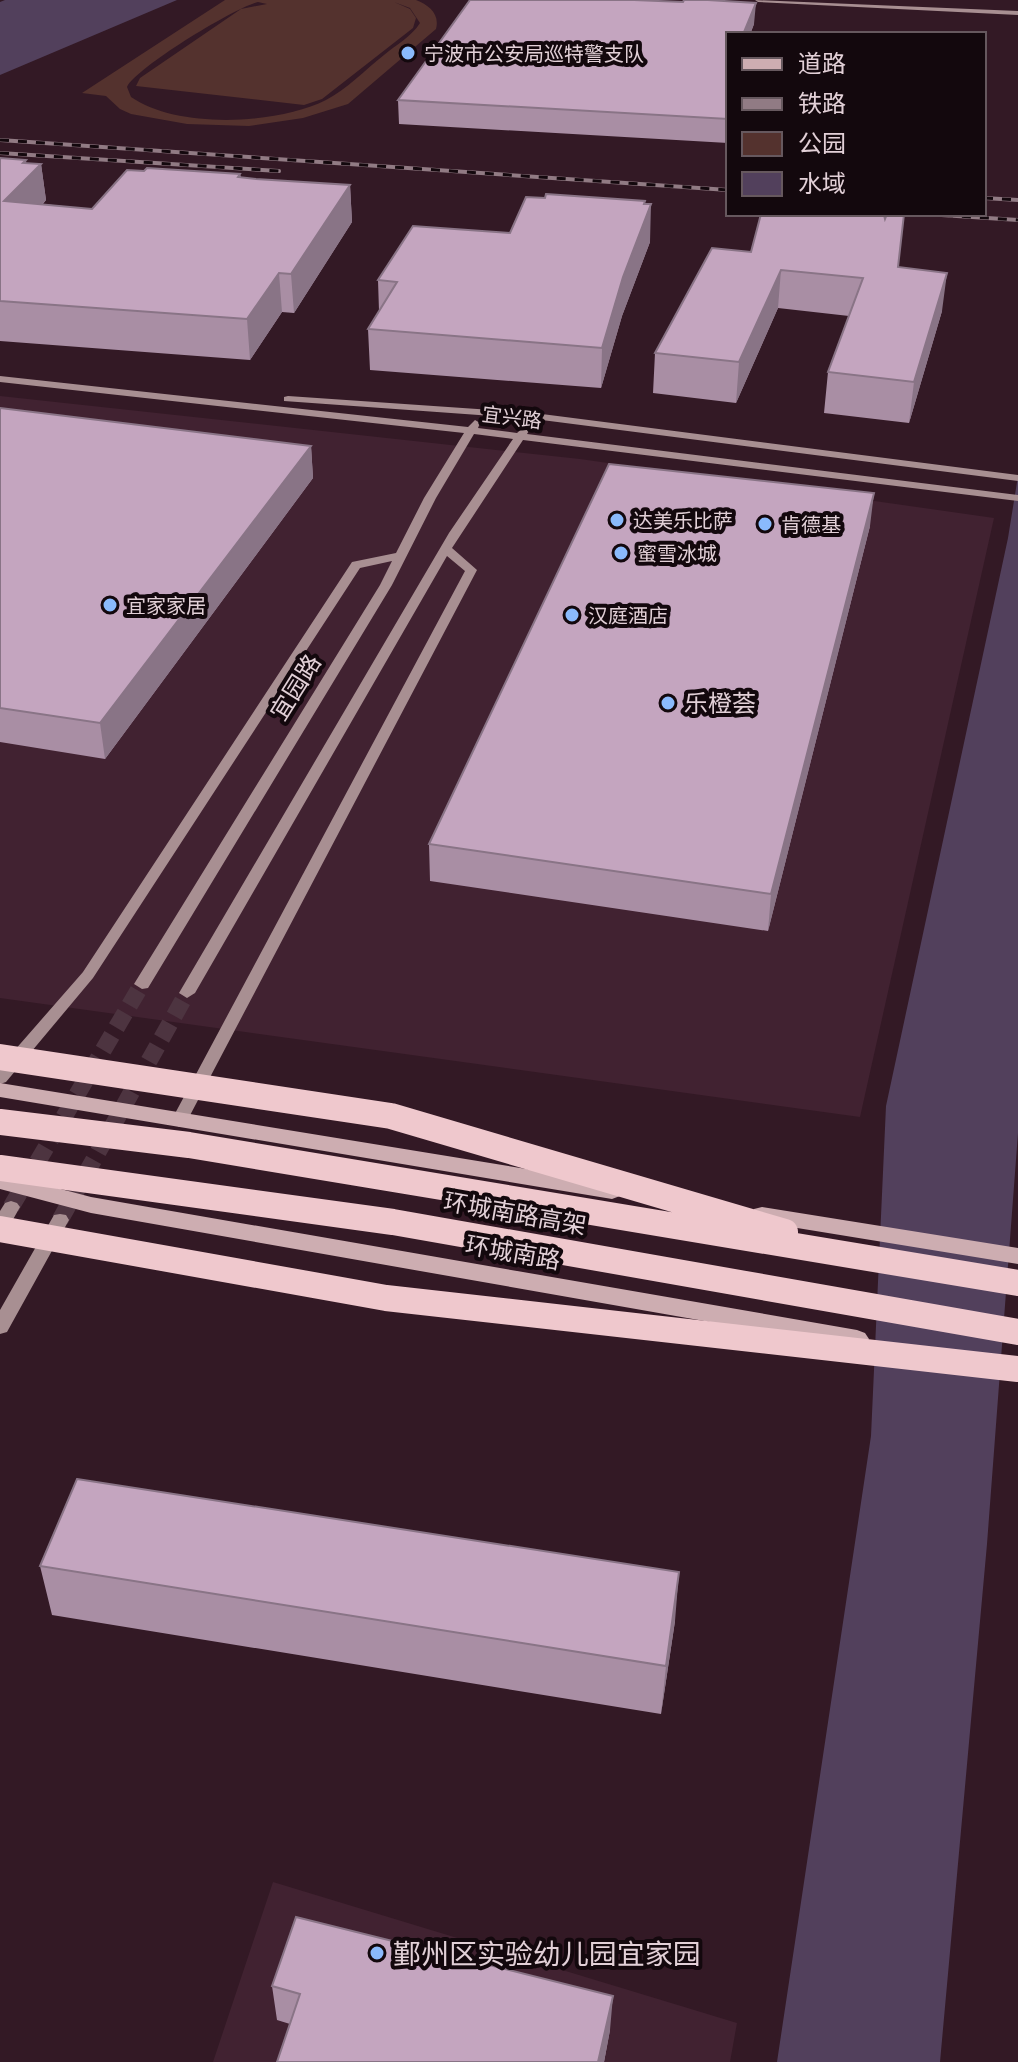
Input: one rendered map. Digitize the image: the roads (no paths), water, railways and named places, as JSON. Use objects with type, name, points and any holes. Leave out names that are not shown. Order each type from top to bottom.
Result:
[{"type":"highway","points":[[0,1057],[391,1116],[891,1263]]},
{"type":"highway","name":"环城南路高架","points":[[0,1122],[189,1145],[1018,1283]]},
{"type":"highway","name":"环城南路高架","points":[[0,1168],[393,1222],[1018,1332]]},
{"type":"highway","points":[[4,1221],[386,1298],[1018,1368]]},
{"type":"main road","points":[[758,0],[1018,13]]},
{"type":"main road","points":[[873,0],[1018,5]]},
{"type":"main road","name":"宜兴路","points":[[0,371],[381,407],[534,416],[1018,478]]},
{"type":"main road","name":"宜兴路","points":[[0,379],[470,430],[1018,498]]},
{"type":"main road","name":"宜园路","points":[[142,984],[386,585],[481,411]]},
{"type":"main road","points":[[187,993],[446,549],[534,416]]},
{"type":"main road","points":[[179,1121],[471,570],[446,549]]},
{"type":"main road","points":[[0,1078],[88,975],[356,565],[401,556]]},
{"type":"main road","points":[[0,1090],[1018,1256]]},
{"type":"main road","name":"环城南路","points":[[0,1181],[91,1205],[1018,1368]]},
{"type":"main road","points":[[0,1327],[60,1220]]},
{"type":"water","points":[[177,0],[0,75],[0,2]]},
{"type":"water","points":[[1018,476],[1018,1133],[987,1544],[940,2062],[777,2062],[871,1436],[886,1106],[1008,538]]},
{"type":"tunnel","points":[[11,1207],[142,984]]},
{"type":"tunnel","points":[[60,1220],[187,993]]},
{"type":"railway","points":[[0,140],[726,190]]},
{"type":"railway","points":[[0,153],[279,171]]},
{"type":"railway","points":[[986,198],[1018,200]]},
{"type":"railway","points":[[957,216],[1018,220]]},
{"type":"place","name":"宁波市公安局巡特警支队","points":[[408,53]]},
{"type":"place","name":"达美乐比萨","points":[[617,520]]},
{"type":"place","name":"肯德基","points":[[765,524]]},
{"type":"place","name":"蜜雪冰城","points":[[621,553]]},
{"type":"place","name":"宜家家居","points":[[110,605]]},
{"type":"place","name":"汉庭酒店","points":[[572,615]]},
{"type":"place","name":"乐橙荟","points":[[668,703]]},
{"type":"place","name":"鄞州区实验幼儿园宜家园","points":[[377,1953]]}]
